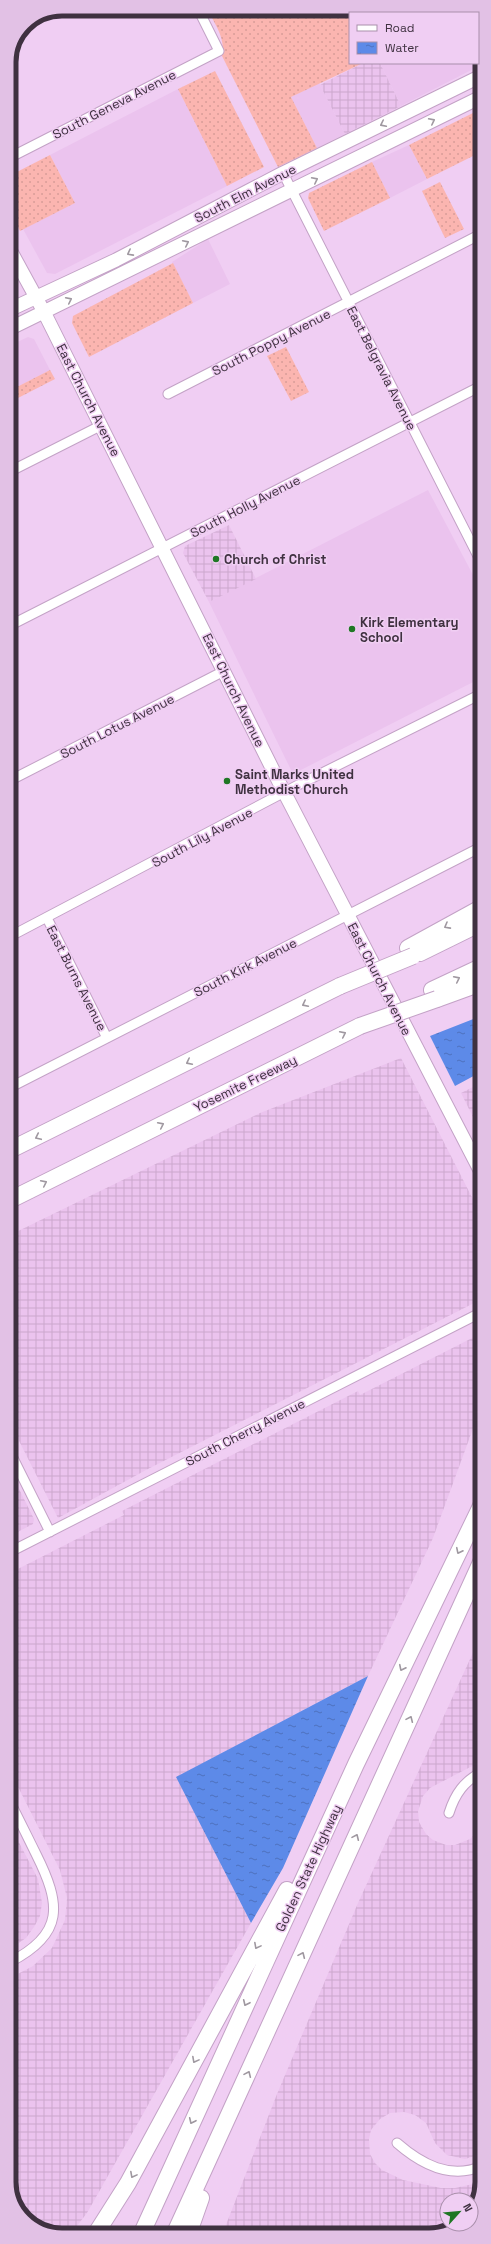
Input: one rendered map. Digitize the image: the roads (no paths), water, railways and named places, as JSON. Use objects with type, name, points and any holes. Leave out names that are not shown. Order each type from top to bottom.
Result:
[{"type":"highway","points":[[410,952],[475,912]]},
{"type":"highway","points":[[16,1147],[410,952],[475,925]]},
{"type":"highway","name":"Yosemite Freeway","points":[[16,1197],[360,1026],[435,995],[475,971]]},
{"type":"highway","points":[[435,995],[475,985]]},
{"type":"highway","name":"Golden State Highway","points":[[144,2228],[356,1764],[475,1518]]},
{"type":"highway","points":[[177,2228],[475,1575]]},
{"type":"highway","points":[[99,2228],[128,2183],[356,1764]]},
{"type":"highway","points":[[190,2228],[232,2109]]},
{"type":"main road","name":"South Elm Avenue","points":[[16,306],[116,260],[283,173],[475,79]]},
{"type":"main road","name":"South Elm Avenue","points":[[16,326],[475,100]]},
{"type":"main road","name":"East Church Avenue","points":[[16,260],[36,296],[102,425],[347,915],[475,1152]]},
{"type":"street","name":"South Geneva Avenue","points":[[16,154],[219,51],[202,16]]},
{"type":"street","name":"East Belgravia Avenue","points":[[283,173],[410,423],[475,541]]},
{"type":"street","name":"South Poppy Avenue","points":[[168,394],[349,303],[475,237]]},
{"type":"street","name":"South Holly Avenue","points":[[16,622],[475,389]]},
{"type":"street","points":[[16,468],[102,425]]},
{"type":"street","name":"South Lotus Avenue","points":[[16,777],[224,671]]},
{"type":"street","name":"South Lily Avenue","points":[[16,934],[285,793],[475,697]]},
{"type":"street","name":"South Kirk Avenue","points":[[16,1085],[475,850]]},
{"type":"street","name":"East Burns Avenue","points":[[47,918],[107,1038]]},
{"type":"street","name":"South Cherry Avenue","points":[[16,1549],[475,1316]]},
{"type":"street","points":[[16,1464],[50,1532]]},
{"type":"street","points":[[449,1813],[459,1790],[468,1779],[475,1776]]},
{"type":"street","points":[[16,1814],[49,1880],[54,1901],[52,1918],[42,1940],[16,1958]]},
{"type":"street","points":[[397,2143],[419,2161],[445,2171],[468,2171],[475,2168]]},
{"type":"water","points":[[475,1018],[475,1075],[455,1086],[430,1036]]},
{"type":"water","points":[[368,1676],[283,1868],[251,1923],[176,1777]]},
{"type":"place","name":"Church of Christ","points":[[216,559]]},
{"type":"place","name":"Kirk Elementary School","points":[[352,629]]},
{"type":"place","name":"Saint Marks United Methodist Church","points":[[227,781]]}]
